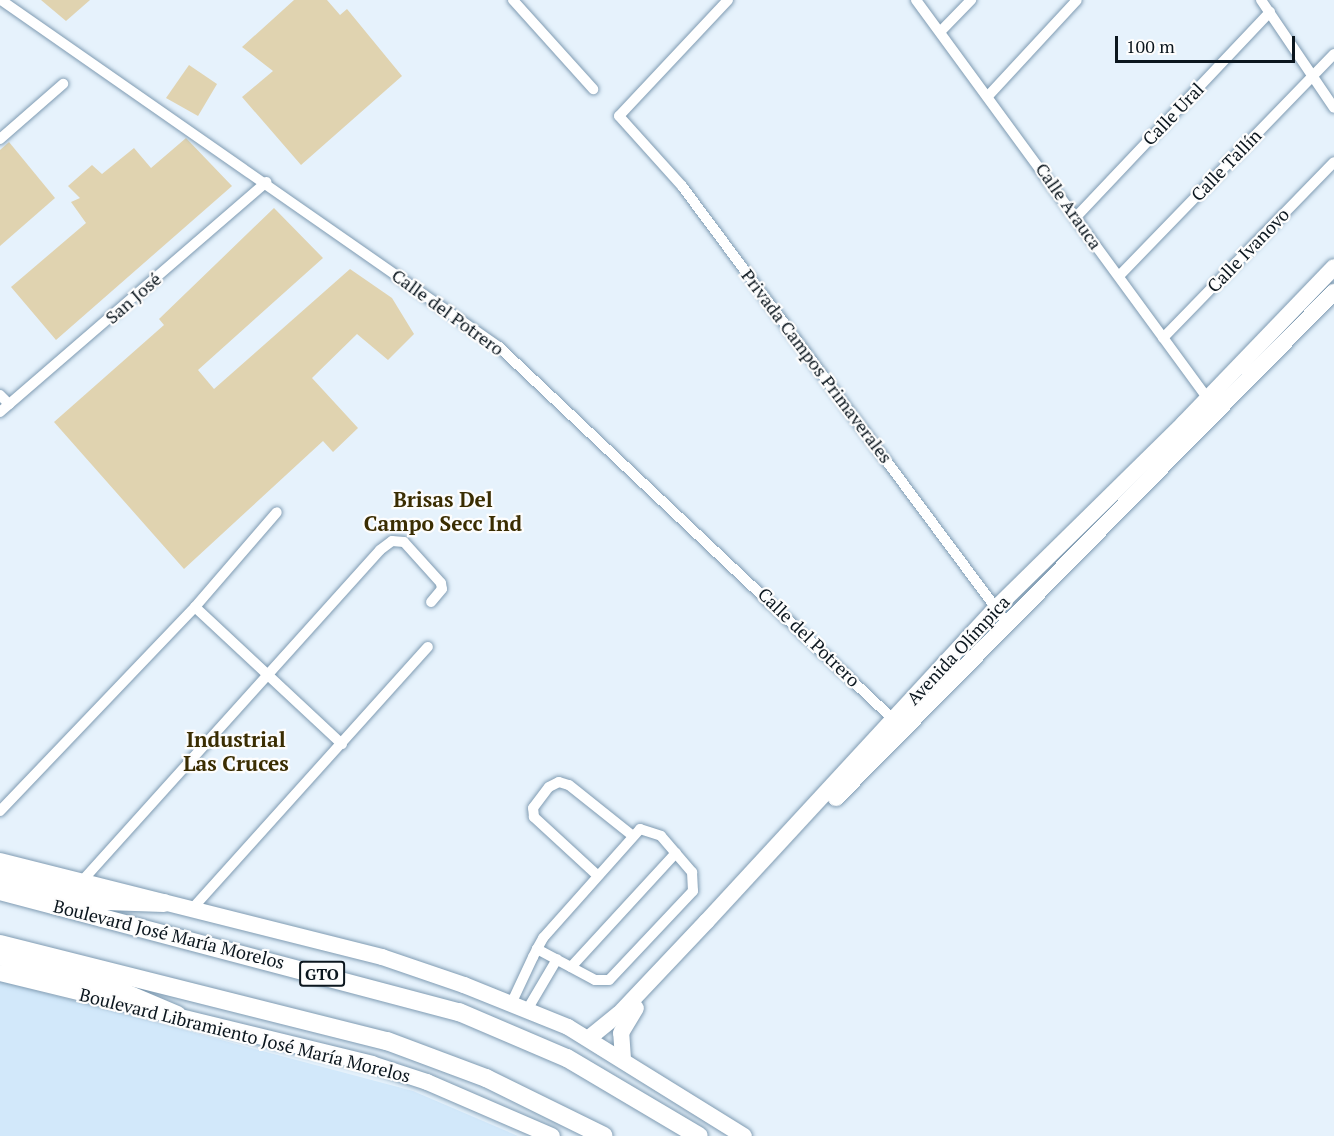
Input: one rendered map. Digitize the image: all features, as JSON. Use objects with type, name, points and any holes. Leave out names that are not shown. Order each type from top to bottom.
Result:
[{"type":"main road","points":[[0,877],[106,901],[164,903]]},
{"type":"main road","name":"Boulevard José María Morelos","points":[[0,891],[459,1012],[567,1058],[699,1136]]},
{"type":"main road","points":[[0,944],[387,1041],[486,1078],[604,1136]]},
{"type":"main road","points":[[0,956],[123,992],[177,1015]]},
{"type":"street","name":"Calle del Potrero","points":[[1,0],[266,182],[499,347],[898,724]]},
{"type":"street","points":[[513,0],[593,89]]},
{"type":"street","name":"Privada Campos Primaverales","points":[[729,0],[619,116],[682,186],[998,606],[1007,623]]},
{"type":"street","name":"Calle Arauca","points":[[916,0],[989,95],[1218,414]]},
{"type":"street","points":[[940,32],[971,0]]},
{"type":"street","points":[[989,95],[1077,0]]},
{"type":"street","points":[[1261,0],[1334,108]]},
{"type":"street","name":"Calle Ural","points":[[1077,216],[1270,12]]},
{"type":"street","name":"Calle Tallín","points":[[1119,276],[1334,54]]},
{"type":"street","points":[[0,139],[63,84]]},
{"type":"street","name":"Calle Ivanovo","points":[[1163,338],[1334,162]]},
{"type":"street","name":"San José","points":[[0,395],[4,408],[266,182]]},
{"type":"street","name":"Avenida Olímpica","points":[[623,1059],[621,1033],[629,1015],[898,724],[998,606],[1208,398],[1334,267]]},
{"type":"street","name":"Avenida Olímpica","points":[[589,1038],[619,1014],[898,724],[1007,623],[1218,414],[1334,292]]},
{"type":"street","points":[[0,811],[195,607],[277,512]]},
{"type":"street","points":[[82,881],[380,550],[392,542],[404,542],[441,583],[442,589],[431,602]]},
{"type":"street","points":[[195,607],[271,673],[342,744]]},
{"type":"street","points":[[191,910],[428,646]]},
{"type":"street","points":[[597,875],[534,817],[533,808],[549,787],[559,782],[569,785],[633,836]]},
{"type":"street","points":[[519,1007],[537,949],[597,875],[640,829],[653,831],[676,853],[694,879],[688,896],[609,980],[595,980],[537,949]]},
{"type":"street","points":[[571,967],[676,853]]},
{"type":"street","points":[[0,861],[382,957],[519,1007],[589,1038],[744,1136]]},
{"type":"street","points":[[519,1007],[557,959]]},
{"type":"street","name":"Boulevard Libramiento José María Morelos","points":[[0,973],[372,1064],[438,1086],[552,1136]]},
{"type":"shaded area","points":[[0,981],[413,1091],[518,1136],[0,1136]]},
{"type":"building","points":[[41,0],[90,0],[66,21]]},
{"type":"building","points":[[294,0],[327,0],[340,15],[347,9],[402,76],[301,165],[242,97],[273,71],[242,47]]},
{"type":"building","points":[[189,65],[217,84],[198,116],[166,98]]},
{"type":"building","points":[[186,138],[232,186],[56,340],[11,287],[86,223],[71,202],[80,198],[68,186],[92,165],[102,174],[134,148],[151,168]]},
{"type":"building","points":[[9,142],[55,198],[0,246],[0,150]]},
{"type":"building","points":[[274,208],[323,258],[198,370],[214,389],[350,269],[392,298],[414,334],[388,360],[357,334],[312,378],[358,428],[333,452],[323,441],[184,569],[54,422],[164,325],[159,319]]},
{"type":"district","name":"Brisas Del Campo Secc Ind","points":[[443,511]]},
{"type":"district","name":"Industrial Las Cruces","points":[[236,751]]}]
